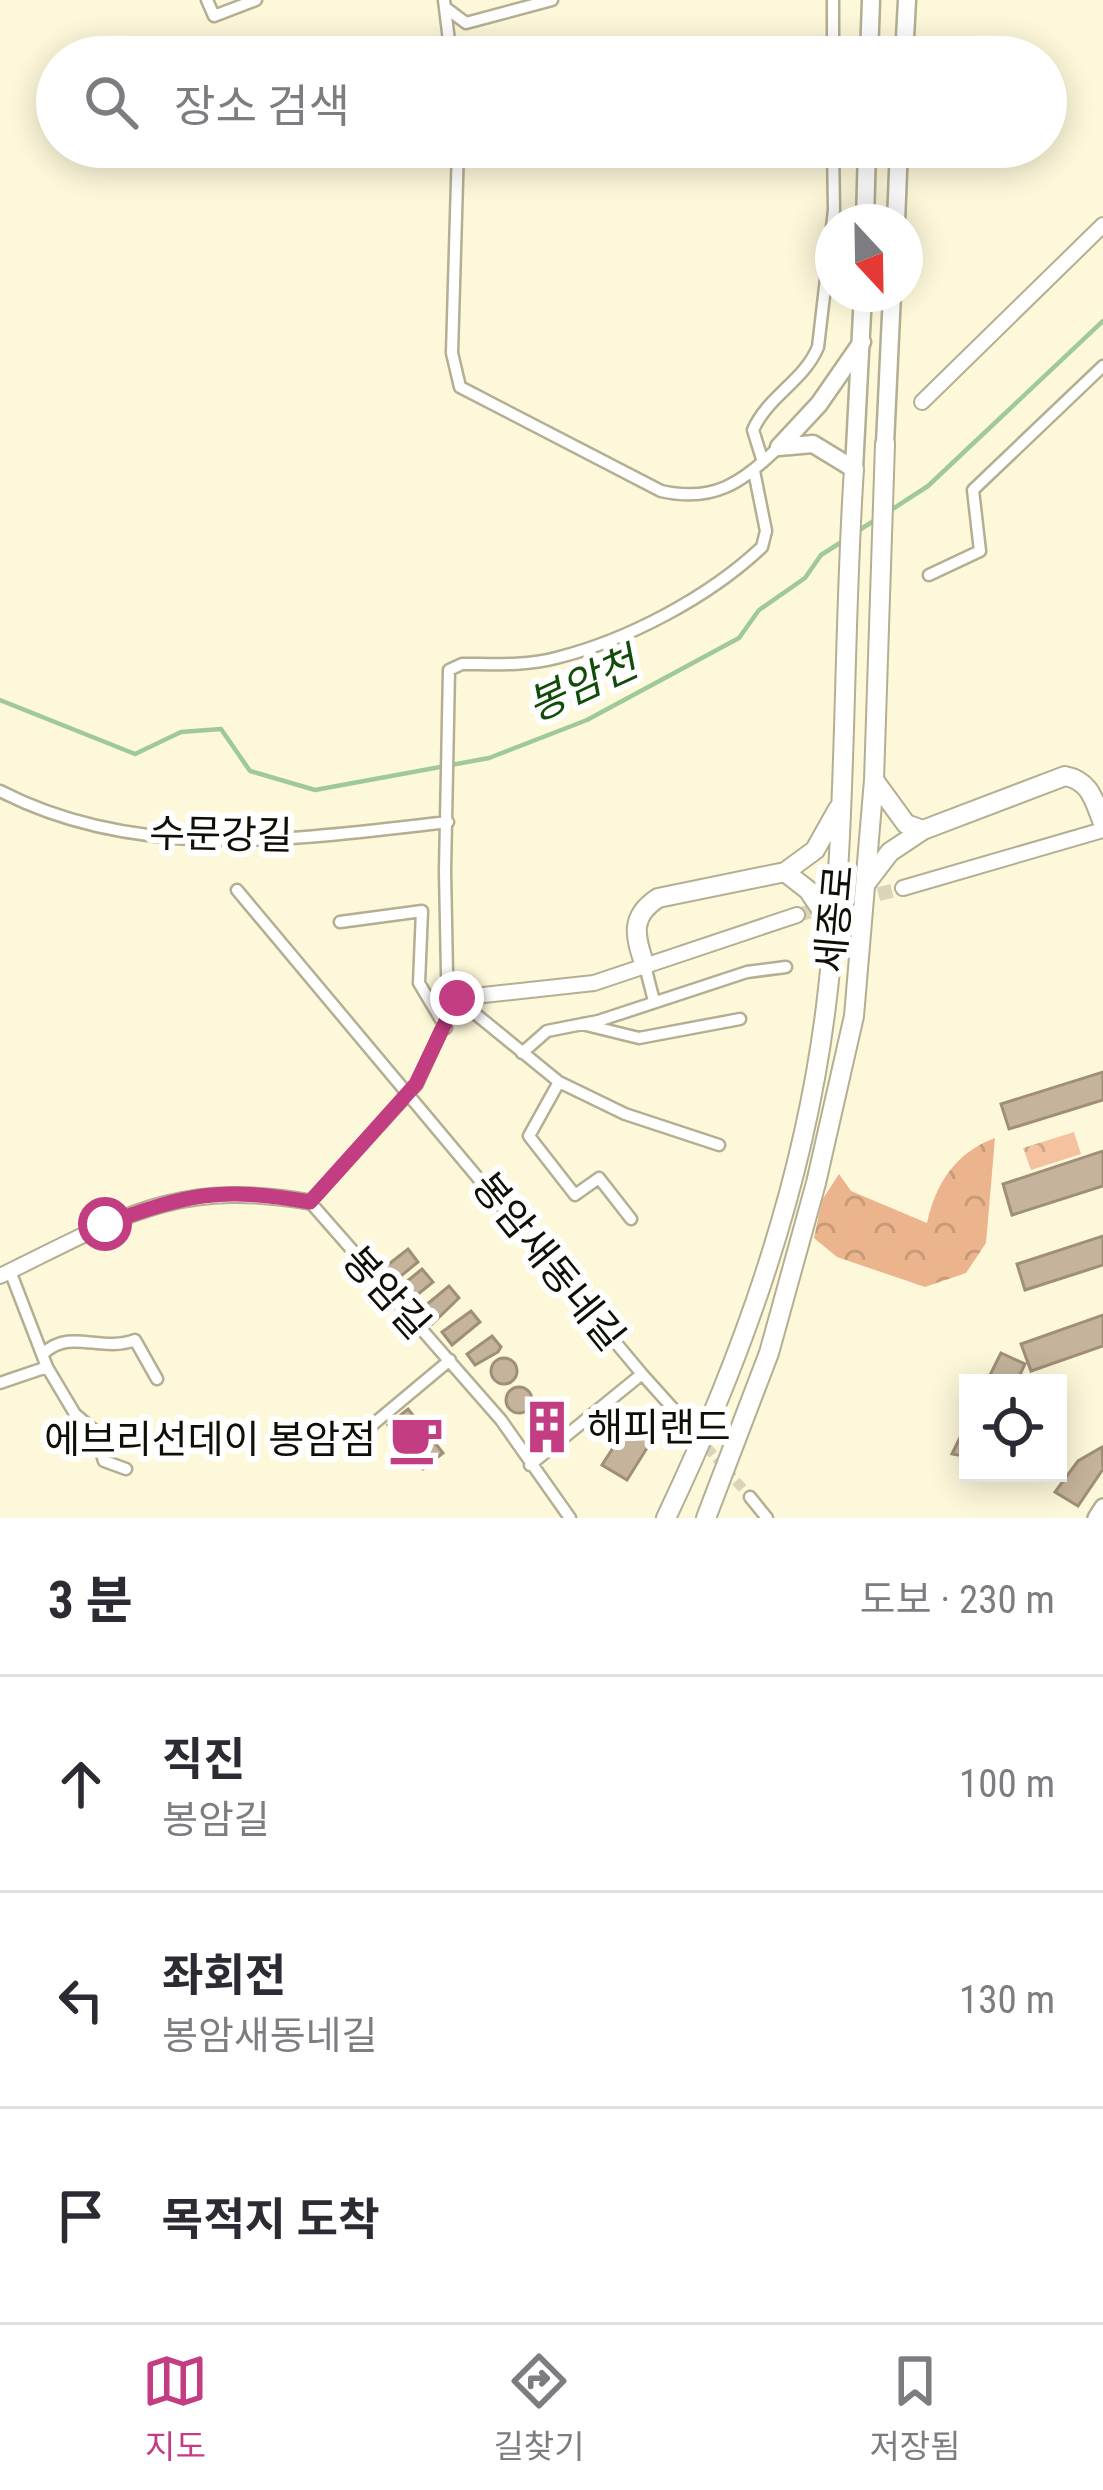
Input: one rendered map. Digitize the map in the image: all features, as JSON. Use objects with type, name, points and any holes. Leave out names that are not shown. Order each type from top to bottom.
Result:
[{"type":"highway","name":"세종로","points":[[706,1518],[769,1353],[816,1183],[854,1016],[874,780],[885,445]]},
{"type":"highway","name":"세종로","points":[[666,1518],[755,1308],[796,1160],[826,1010],[841,805],[854,469]]},
{"type":"highway","points":[[867,883],[890,852],[923,830],[1065,776],[1080,779],[1089,788],[1103,827]]},
{"type":"highway","points":[[874,780],[906,824],[923,830]]},
{"type":"highway","points":[[645,966],[634,936],[643,907],[658,898],[785,872],[815,850],[841,805]]},
{"type":"highway","points":[[785,872],[808,890],[834,928]]},
{"type":"main road","points":[[870,36],[871,0]]},
{"type":"main road","points":[[905,36],[907,0]]},
{"type":"main road","points":[[865,204],[866,168]]},
{"type":"main road","points":[[897,204],[898,168]]},
{"type":"main road","name":"세종로","points":[[854,469],[863,312]]},
{"type":"main road","name":"세종로","points":[[885,445],[891,312]]},
{"type":"main road","points":[[779,446],[819,404],[862,342]]},
{"type":"main road","points":[[779,446],[813,444],[854,469]]},
{"type":"main road","points":[[1096,1518],[1103,1507]]},
{"type":"street","points":[[207,0],[214,16],[256,0]]},
{"type":"street","points":[[445,4],[466,23],[551,0]]},
{"type":"street","points":[[832,0],[833,36]]},
{"type":"street","points":[[445,4],[449,36]]},
{"type":"street","points":[[457,168],[452,353],[460,387],[661,491],[704,497],[759,466],[779,446]]},
{"type":"street","points":[[719,1145],[625,1114],[559,1082],[457,998],[448,974],[444,682],[448,670],[462,664],[554,659],[613,638],[693,598],[762,547],[766,531],[753,430],[763,407],[811,363],[818,347],[833,168]]},
{"type":"street","points":[[922,402],[1103,225]]},
{"type":"street","points":[[929,575],[980,551],[973,490],[1103,366]]},
{"type":"street","name":"수문강길","points":[[0,790],[74,819],[193,841],[449,817]]},
{"type":"street","points":[[904,888],[1103,827]]},
{"type":"street","name":"봉암새동네길","points":[[237,890],[405,1096],[427,1111],[642,1374],[530,1465]]},
{"type":"street","points":[[340,922],[422,911],[419,983],[446,1028]]},
{"type":"street","points":[[457,998],[594,983],[796,916]]},
{"type":"street","points":[[645,966],[654,1001]]},
{"type":"street","points":[[522,1053],[547,1030],[747,972],[786,967]]},
{"type":"street","points":[[126,1469],[104,1461],[94,1431],[75,1414],[46,1367],[44,1353],[5,1274],[105,1224],[192,1194],[242,1193],[310,1202],[405,1096],[446,1028],[457,998]]},
{"type":"street","points":[[579,1023],[639,1038],[740,1019]]},
{"type":"street","name":"봉암새동네길","points":[[559,1082],[529,1136],[575,1195],[599,1178],[631,1219]]},
{"type":"street","name":"봉암길","points":[[310,1202],[450,1360],[570,1518]]},
{"type":"street","points":[[44,1353],[57,1342],[73,1339],[112,1348],[135,1340],[157,1379]]},
{"type":"street","points":[[365,1431],[450,1360]]},
{"type":"street","points":[[0,1383],[46,1367]]},
{"type":"street","points":[[642,1374],[677,1413]]},
{"type":"street","points":[[750,1497],[767,1518]]},
{"type":"green space","points":[[1074,1132],[1081,1154],[1031,1170],[1023,1148]]},
{"type":"green space","points":[[995,1138],[986,1243],[966,1273],[925,1287],[837,1257],[814,1238],[822,1200],[839,1174],[851,1191],[927,1223],[949,1171],[969,1152]]},
{"type":"building","points":[[1103,1072],[1103,1100],[1009,1129],[1001,1104]]},
{"type":"building","points":[[1103,1151],[1103,1186],[1012,1215],[1003,1184]]},
{"type":"building","points":[[1103,1236],[1103,1265],[1025,1290],[1017,1264]]},
{"type":"building","points":[[408,1249],[418,1262],[396,1280],[385,1267]]},
{"type":"building","points":[[422,1269],[433,1282],[411,1300],[400,1287]]},
{"type":"building","points":[[449,1286],[459,1298],[432,1324],[420,1310]]},
{"type":"building","points":[[471,1311],[480,1322],[452,1345],[442,1332]]},
{"type":"building","points":[[1103,1315],[1103,1346],[1031,1371],[1021,1344]]},
{"type":"building","points":[[492,1336],[501,1347],[475,1365],[467,1354]]},
{"type":"building","points":[[1001,1353],[1025,1364],[1020,1374],[990,1374]]},
{"type":"building","points":[[504,1358],[517,1371],[504,1384],[491,1371]]},
{"type":"building","points":[[519,1387],[532,1400],[519,1413],[506,1400]]},
{"type":"building","name":"에브리선데이 봉암점","points":[[408,1409],[443,1453],[423,1469],[388,1425]]},
{"type":"building","points":[[638,1409],[662,1424],[627,1480],[602,1465]]},
{"type":"building","name":"해피랜드","points":[[542,1410],[547,1416],[555,1410],[565,1422],[542,1441],[532,1429],[537,1424],[532,1418]]},
{"type":"building","points":[[1102,1447],[1103,1469],[1078,1506],[1055,1492],[1067,1482],[1078,1461]]},
{"type":"waterway","name":"봉암천","points":[[888,512],[928,486],[1103,321]]},
{"type":"waterway","name":"봉암천","points":[[858,531],[878,518]]},
{"type":"waterway","name":"봉암천","points":[[0,700],[135,754],[181,732],[221,729],[250,771],[315,790],[489,758],[587,720],[739,638],[759,610],[805,578],[821,555],[843,541]]},
{"type":"tunnel","points":[[797,915],[903,888]]},
{"type":"tunnel","points":[[677,1413],[750,1497]]},
{"type":"place","name":"해피랜드","points":[[547,1427]]},
{"type":"place","name":"에브리선데이 봉암점","points":[[416,1439]]},
{"type":"route","points":[[105,1224],[192,1194],[242,1193],[310,1202],[416,1084],[438,1047],[457,998]]}]
